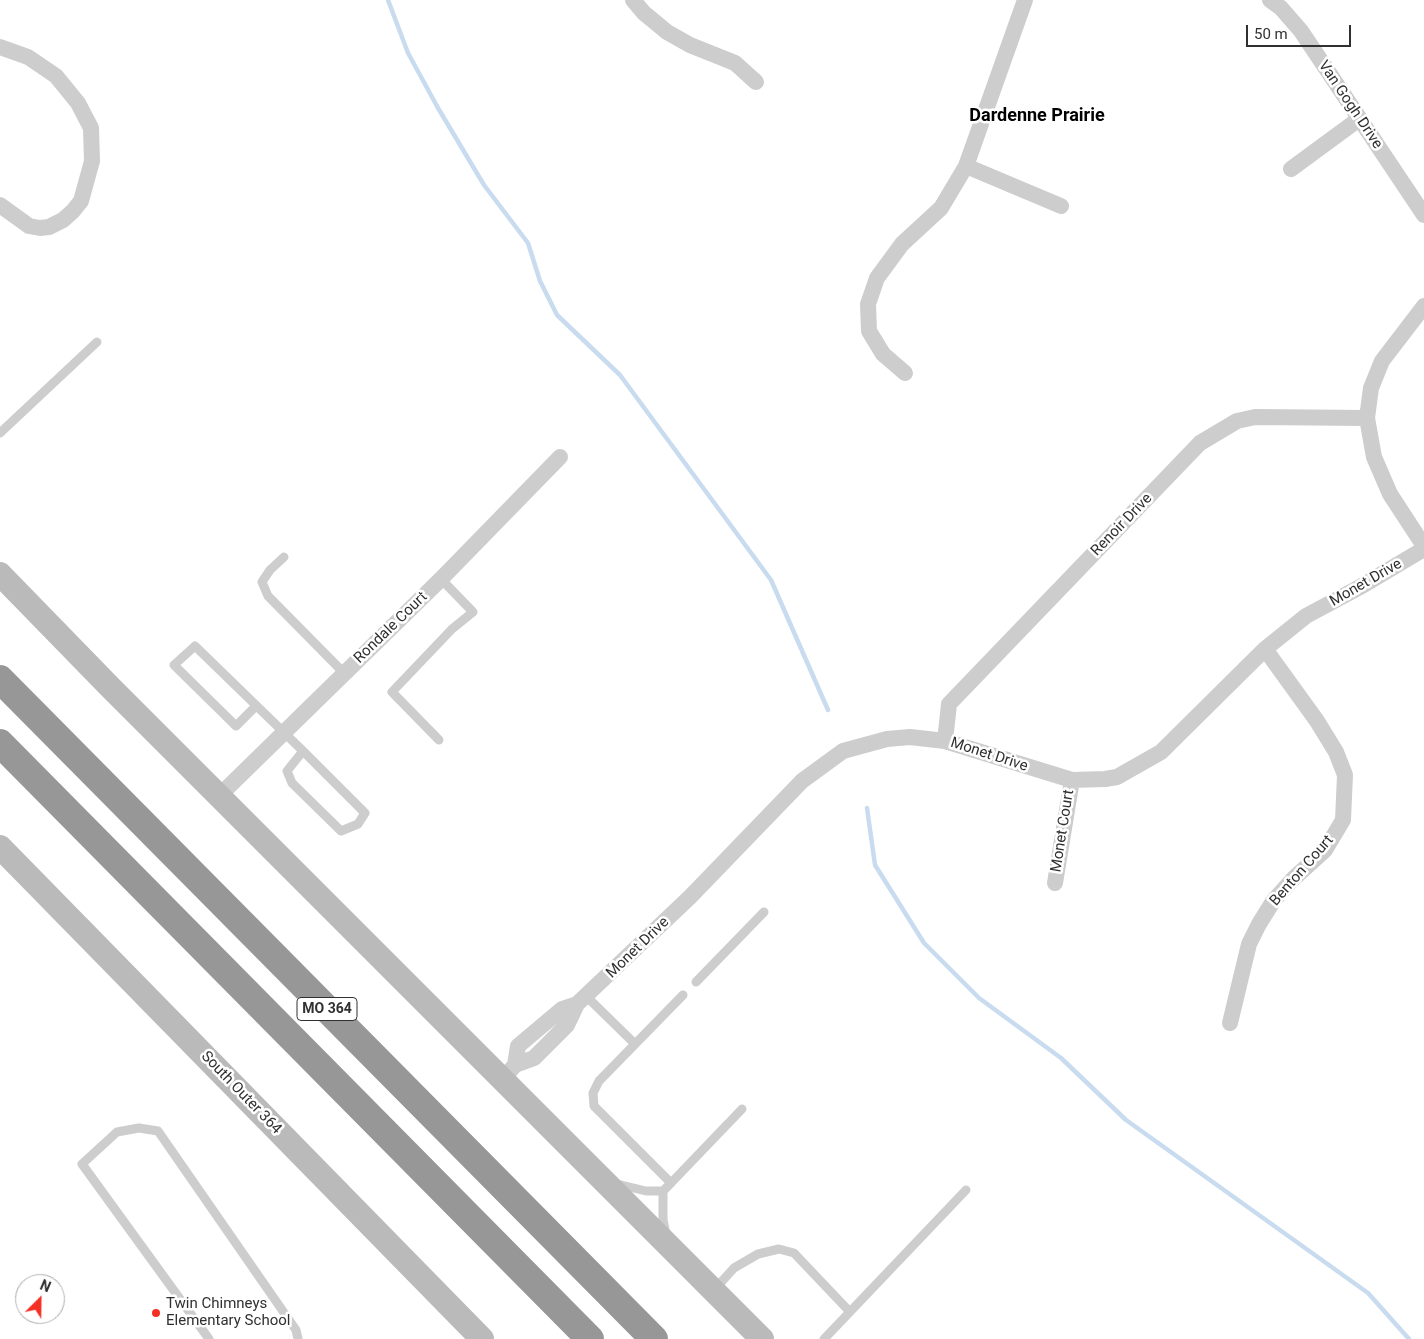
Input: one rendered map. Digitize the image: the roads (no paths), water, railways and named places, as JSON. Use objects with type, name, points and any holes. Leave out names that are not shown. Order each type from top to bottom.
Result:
[{"type":"highway","name":"MO 364","points":[[0,679],[654,1339]]},
{"type":"highway","name":"MO 364","points":[[0,743],[590,1339]]},
{"type":"main road","points":[[0,574],[219,796],[509,1072],[604,1180],[762,1339]]},
{"type":"main road","name":"South Outer 364","points":[[0,847],[482,1339]]},
{"type":"street","points":[[633,0],[644,13],[667,32],[690,45],[736,63],[756,82]]},
{"type":"street","points":[[905,373],[883,354],[869,331],[868,304],[877,278],[902,244],[941,208],[966,166],[1025,0]]},
{"type":"street","name":"Van Gogh Drive","points":[[1270,0],[1281,8],[1302,31],[1424,215]]},
{"type":"street","points":[[0,47],[28,57],[56,76],[78,103],[91,128],[92,146],[92,161],[81,201],[63,220],[49,227],[29,226],[0,204]]},
{"type":"street","points":[[1291,169],[1359,118]]},
{"type":"street","points":[[966,166],[1061,206]]},
{"type":"street","points":[[1424,306],[1382,361],[1371,388],[1367,418],[1374,458],[1390,494],[1424,547]]},
{"type":"street","name":"Renoir Drive","points":[[945,741],[949,704],[1200,443],[1237,421],[1255,417],[1367,418]]},
{"type":"street","name":"Rondale Court","points":[[219,796],[441,579],[560,457]]},
{"type":"street","name":"Monet Drive","points":[[509,1072],[518,1046],[562,1008],[582,1000],[690,897],[802,781],[844,751],[887,739],[945,741],[1072,780],[1117,777],[1161,752],[1264,649],[1306,616],[1353,591],[1424,547]]},
{"type":"street","name":"Benton Court","points":[[1230,1023],[1249,944],[1259,924],[1280,893],[1325,850],[1343,820],[1345,775],[1336,752],[1318,721],[1264,649]]},
{"type":"street","name":"Monet Court","points":[[1055,883],[1072,780]]},
{"type":"lane","points":[[0,433],[97,342]]},
{"type":"lane","points":[[284,556],[270,570],[262,582],[268,596],[344,673]]},
{"type":"lane","points":[[439,740],[392,692],[452,629],[473,612],[441,579]]},
{"type":"lane","points":[[256,706],[236,726],[174,665],[194,646],[303,751],[365,813],[358,824],[341,831],[292,783],[287,771],[303,751]]},
{"type":"lane","points":[[696,982],[764,912]]},
{"type":"lane","points":[[670,1183],[594,1106],[593,1093],[599,1081],[683,995]]},
{"type":"lane","points":[[582,1000],[635,1044]]},
{"type":"lane","points":[[667,1244],[663,1220],[663,1191],[742,1109]]},
{"type":"lane","points":[[208,1339],[82,1164],[117,1132],[139,1128],[158,1131],[296,1330],[298,1339]]},
{"type":"lane","points":[[604,1180],[646,1191],[663,1191]]},
{"type":"lane","points":[[824,1339],[966,1190]]},
{"type":"lane","points":[[714,1290],[734,1268],[758,1254],[779,1249],[794,1253],[850,1312]]},
{"type":"waterway","points":[[388,0],[408,53],[438,108],[484,185],[528,243],[540,281],[557,315],[620,375],[771,580],[828,710]]},
{"type":"waterway","points":[[867,808],[875,865],[924,943],[979,998],[1061,1058],[1126,1120],[1368,1293],[1409,1339]]},
{"type":"place","name":"Twin Chimneys Elementary School","points":[[156,1313]]},
{"type":"district","name":"Dardenne Prairie","points":[[1037,116]]}]
